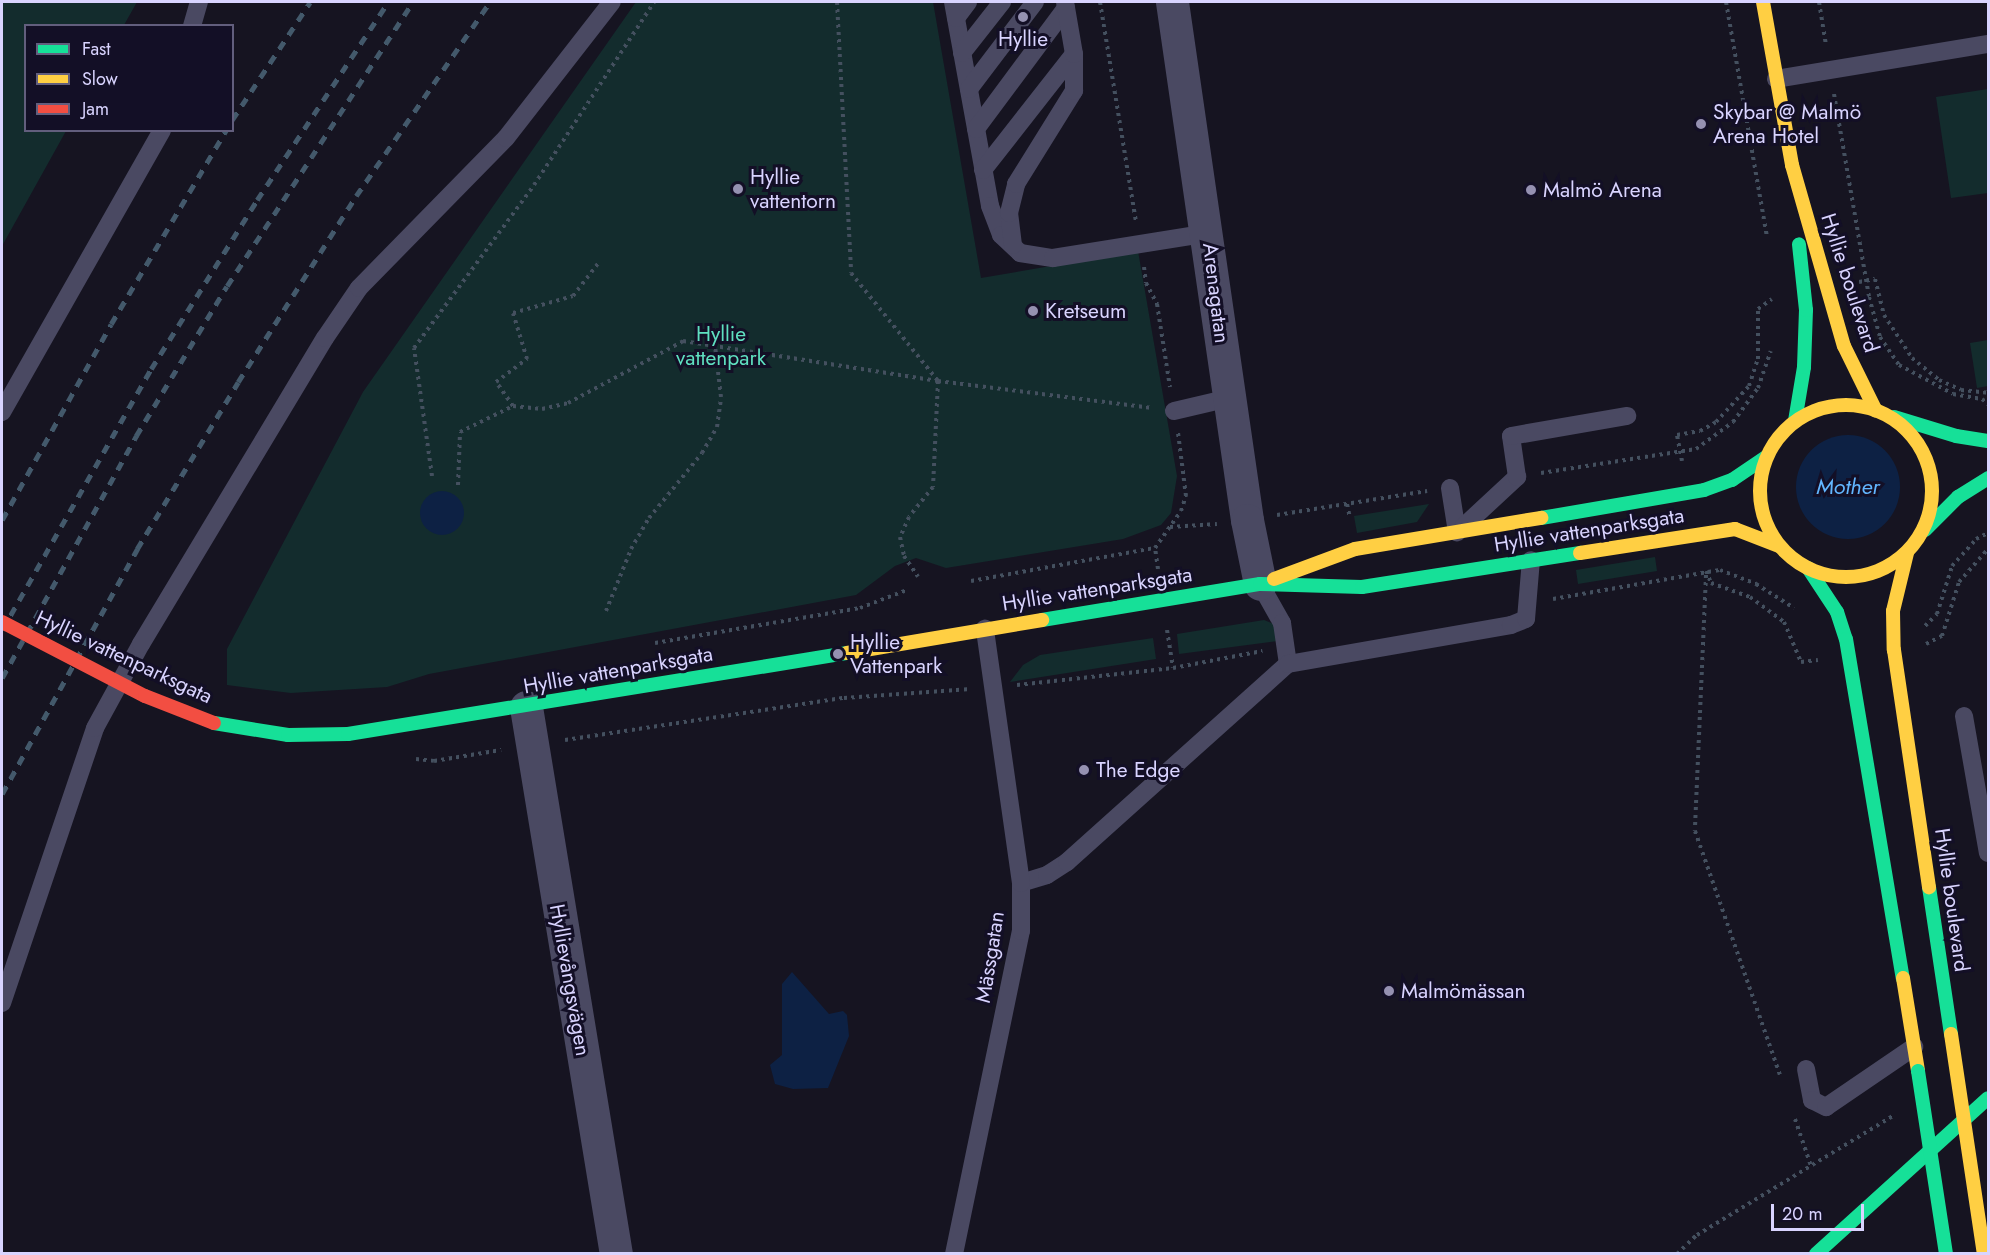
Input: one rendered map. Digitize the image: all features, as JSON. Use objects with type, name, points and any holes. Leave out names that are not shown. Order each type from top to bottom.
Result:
[{"type":"street","name":"Arenagatan","points":[[1172,2],[1209,233],[1229,398],[1260,584]]},
{"type":"street","name":"Hyllie boulevard","points":[[1763,2],[1792,165],[1804,294],[1804,367],[1795,421]]},
{"type":"street","name":"Hyllie boulevard","points":[[1792,165],[1844,346],[1882,412]]},
{"type":"street","points":[[1946,1254],[1849,656],[1837,612],[1808,568],[1779,546],[1767,526],[1760,503],[1766,457],[1795,421],[1816,410],[1839,405],[1882,412],[1956,436],[1989,441]]},
{"type":"street","points":[[1882,412],[1914,436],[1930,467],[1933,501],[1922,534]]},
{"type":"street","name":"Hyllie vattenparksgata","points":[[1260,584],[1354,549],[1688,493],[1732,480],[1766,457]]},
{"type":"street","points":[[1808,568],[1841,578],[1865,576],[1887,568],[1907,553],[1958,497],[1989,478]]},
{"type":"street","name":"Hyllie vattenparksgata","points":[[2,622],[146,696],[214,723],[288,735],[348,734],[526,707],[1260,584],[1362,587],[1735,529],[1779,546]]},
{"type":"street","name":"Hyllie boulevard","points":[[1907,553],[1893,611],[1894,650],[1986,1253]]},
{"type":"street","name":"Hyllievångsvägen","points":[[526,707],[616,1254]]},
{"type":"street","points":[[1817,1254],[1989,1098]]},
{"type":"street","points":[[1817,1254],[1979,1128]]},
{"type":"street","points":[[1929,1254],[1989,1211]]},
{"type":"lane","points":[[193,24],[199,2]]},
{"type":"lane","points":[[2,1003],[95,728],[141,644],[325,338],[359,288],[506,138],[612,2]]},
{"type":"lane","points":[[968,2],[954,10],[990,206],[1001,235],[1020,253],[1053,258],[1209,233]]},
{"type":"lane","points":[[962,53],[1002,2]]},
{"type":"lane","points":[[969,89],[1035,2]]},
{"type":"lane","points":[[976,129],[1066,5]]},
{"type":"lane","points":[[1013,245],[1010,213],[1016,184],[1071,98],[1076,76],[1066,5]]},
{"type":"lane","points":[[1776,79],[1989,44]]},
{"type":"lane","points":[[983,170],[1074,54]]},
{"type":"lane","points":[[2,412],[161,132]]},
{"type":"lane","points":[[1174,411],[1229,398]]},
{"type":"lane","points":[[1457,532],[1517,477],[1511,436],[1627,416]]},
{"type":"lane","points":[[1450,488],[1457,532]]},
{"type":"lane","points":[[1021,883],[1047,874],[1067,862],[1288,664],[1520,623],[1528,615],[1531,560]]},
{"type":"lane","points":[[1260,584],[1282,623],[1288,664]]},
{"type":"lane","name":"Mässgatan","points":[[954,1254],[1021,931],[1021,883],[985,629]]},
{"type":"lane","points":[[1964,716],[1989,853]]},
{"type":"lane","points":[[1806,1069],[1812,1100],[1826,1107],[1914,1047]]},
{"type":"path","points":[[432,476],[414,348],[534,184],[654,2]]},
{"type":"path","points":[[837,2],[851,273],[938,381],[933,487],[909,517],[900,537],[904,556],[918,576]]},
{"type":"path","points":[[560,741],[844,698],[993,688],[1173,668],[1155,548],[1181,511],[1186,495],[1157,303],[1146,283],[1100,2]]},
{"type":"path","points":[[1726,2],[1768,240]]},
{"type":"path","points":[[1819,2],[1866,281],[1880,337],[1899,365],[1953,394],[1982,399],[1989,405]]},
{"type":"path","points":[[513,406],[496,382],[527,359],[513,313],[573,296],[600,261]]},
{"type":"path","points":[[1828,288],[1875,279],[1884,315],[1912,358],[1939,380],[1961,390],[1989,393]]},
{"type":"path","points":[[1770,287],[1771,307]]},
{"type":"path","points":[[1688,493],[1677,435],[1700,431],[1736,404],[1749,386],[1758,358],[1758,309],[1770,299],[1804,294]]},
{"type":"path","points":[[458,485],[460,432],[513,406],[542,409],[567,404],[683,340],[938,381],[1174,411]]},
{"type":"path","points":[[1696,449],[1733,422],[1758,388],[1771,342]]},
{"type":"path","points":[[606,611],[623,566],[649,518],[702,453],[717,428],[721,397],[715,346]]},
{"type":"path","points":[[1917,629],[1932,623],[1937,614],[1952,566],[1976,539],[1989,533]]},
{"type":"path","points":[[1694,534],[1711,583],[1750,597],[1784,622],[1801,662],[1849,656]]},
{"type":"path","points":[[971,581],[1155,548]]},
{"type":"path","points":[[1894,650],[1923,645],[1942,636],[1959,582],[1989,549]]},
{"type":"path","points":[[1720,570],[1756,584],[1800,611]]},
{"type":"path","points":[[1706,572],[1695,831],[1780,1077]]},
{"type":"path","points":[[655,643],[860,608],[907,590]]},
{"type":"path","points":[[1792,1110],[1811,1166]]},
{"type":"path","points":[[1677,1254],[1697,1236],[1898,1112]]},
{"type":"green space","points":[[2,2],[137,2],[125,24],[24,24],[24,132],[65,132],[2,246]]},
{"type":"green space","name":"Hyllie vattenpark","points":[[636,2],[933,2],[981,278],[1138,251],[1177,476],[1171,513],[1161,525],[1123,539],[946,568],[916,558],[895,566],[856,595],[429,674],[387,687],[291,693],[227,685],[227,649],[363,392]]},
{"type":"green space","points":[[1988,89],[1988,193],[1951,198],[1936,97]]},
{"type":"green space","points":[[1988,340],[1988,386],[1977,388],[1970,343]]},
{"type":"green space","points":[[1429,504],[1417,522],[1357,533],[1354,516]]},
{"type":"green space","points":[[1655,557],[1657,571],[1578,584],[1576,570]]},
{"type":"green space","points":[[1264,620],[1274,624],[1278,641],[1179,654],[1177,634]]},
{"type":"green space","points":[[1153,638],[1156,659],[1010,682],[1023,665],[1040,655]]},
{"type":"water","name":"Mother","points":[[1848,435],[1868,439],[1885,450],[1896,467],[1900,487],[1896,507],[1885,524],[1868,535],[1848,539],[1828,535],[1811,524],[1800,507],[1796,487],[1800,467],[1811,450],[1828,439]]},
{"type":"water","points":[[442,491],[457,498],[464,513],[457,528],[442,535],[427,528],[420,513],[427,498]]},
{"type":"water","points":[[792,972],[829,1014],[843,1011],[847,1015],[849,1036],[828,1088],[793,1089],[775,1084],[770,1065],[782,1055],[782,984]]},
{"type":"railway","points":[[234,117],[310,2]]},
{"type":"railway","points":[[2,630],[151,369],[257,200],[388,2]]},
{"type":"railway","points":[[2,678],[136,436],[227,286],[413,2]]},
{"type":"railway","points":[[2,794],[137,549],[238,382],[356,196],[490,2]]},
{"type":"railway","points":[[2,520],[111,324],[225,132]]},
{"type":"traffic: fast","points":[[1795,421],[1804,367],[1806,310],[1799,244]]},
{"type":"traffic: fast","points":[[1894,417],[1956,436],[1988,441]]},
{"type":"traffic: fast","points":[[1541,518],[1704,490],[1732,480],[1766,457]]},
{"type":"traffic: fast","points":[[1925,530],[1958,497],[1988,478]]},
{"type":"traffic: fast","points":[[1042,620],[1260,584],[1362,587],[1580,553]]},
{"type":"traffic: fast","points":[[1808,568],[1837,612],[1846,639],[1903,978]]},
{"type":"traffic: fast","points":[[214,723],[288,735],[348,734],[847,653]]},
{"type":"traffic: fast","points":[[1929,887],[1951,1034]]},
{"type":"traffic: fast","points":[[1918,1071],[1946,1254]]},
{"type":"traffic: fast","points":[[1816,1254],[1988,1098]]},
{"type":"traffic: slow","points":[[1763,2],[1792,165],[1844,346],[1876,411]]},
{"type":"traffic: slow","points":[[1846,405],[1863,406],[1879,411],[1894,419],[1907,430],[1918,443],[1926,458],[1931,474],[1932,491],[1931,508],[1926,524],[1918,539],[1907,552],[1894,563],[1879,571],[1863,576],[1846,577],[1829,576],[1813,571],[1798,563],[1785,552],[1774,539],[1766,524],[1761,508],[1760,491],[1761,474],[1766,458],[1774,443],[1785,430],[1798,419],[1813,411],[1829,406],[1846,405]]},
{"type":"traffic: slow","points":[[1274,579],[1355,549],[1541,518]]},
{"type":"traffic: slow","points":[[1580,553],[1735,529],[1779,546]]},
{"type":"traffic: slow","points":[[1907,553],[1893,611],[1894,650],[1929,887]]},
{"type":"traffic: slow","points":[[847,653],[1042,620]]},
{"type":"traffic: slow","points":[[1903,978],[1918,1071]]},
{"type":"traffic: slow","points":[[1951,1034],[1984,1254]]},
{"type":"traffic: jam","points":[[2,622],[145,696],[214,723]]},
{"type":"place","name":"Hyllie","points":[[1023,17]]},
{"type":"place","name":"Skybar @ Malmö Arena Hotel","points":[[1701,124]]},
{"type":"place","name":"Hyllie vattentorn","points":[[738,189]]},
{"type":"place","name":"Malmö Arena","points":[[1531,190]]},
{"type":"place","name":"Kretseum","points":[[1033,311]]},
{"type":"place","name":"Hyllie Vattenpark","points":[[838,654]]},
{"type":"place","name":"The Edge","points":[[1084,770]]},
{"type":"place","name":"Malmömässan","points":[[1389,991]]}]
